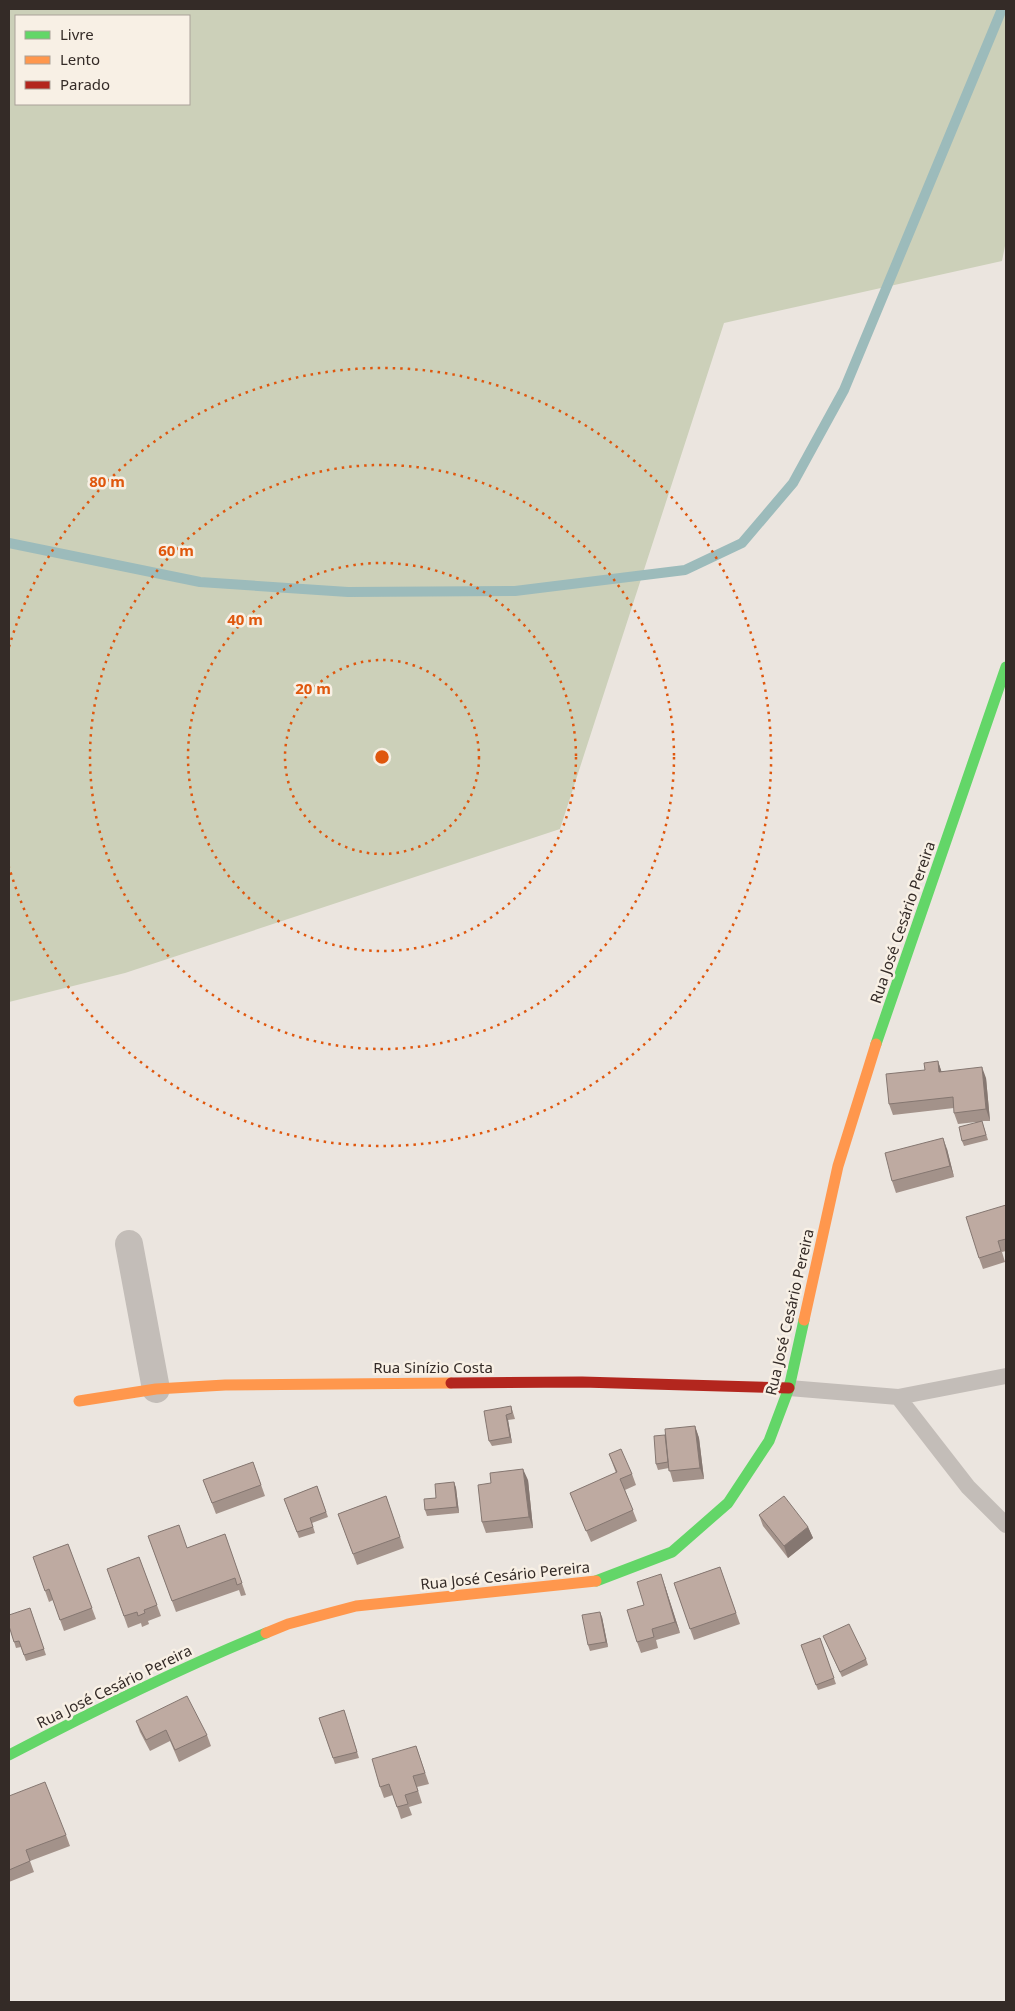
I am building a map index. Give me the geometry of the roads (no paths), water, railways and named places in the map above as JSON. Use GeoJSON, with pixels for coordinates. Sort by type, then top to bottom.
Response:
{"type":"FeatureCollection","features":[{"type":"Feature","properties":{"kind":"street","name":"Rua José Cesário Pereira"},"geometry":{"type":"LineString","coordinates":[[9,1755],[97,1709],[203,1659],[288,1624],[356,1606],[597,1581],[672,1552],[728,1503],[769,1441],[789,1388],[838,1166],[864,1078],[1006,667]]}},
{"type":"Feature","properties":{"kind":"street"},"geometry":{"type":"LineString","coordinates":[[130,1244],[156,1389]]}},
{"type":"Feature","properties":{"kind":"street","name":"Rua Sinízio Costa"},"geometry":{"type":"LineString","coordinates":[[79,1401],[156,1389],[225,1385],[582,1382],[789,1388]]}},
{"type":"Feature","properties":{"kind":"lane"},"geometry":{"type":"LineString","coordinates":[[789,1388],[898,1397],[1006,1376]]}},
{"type":"Feature","properties":{"kind":"lane"},"geometry":{"type":"LineString","coordinates":[[898,1397],[968,1486],[1006,1525]]}},
{"type":"Feature","properties":{"kind":"waterway"},"geometry":{"type":"LineString","coordinates":[[9,543],[200,582],[348,592],[515,591],[685,570],[742,543],[793,483],[844,390],[1002,9]]}}]}
